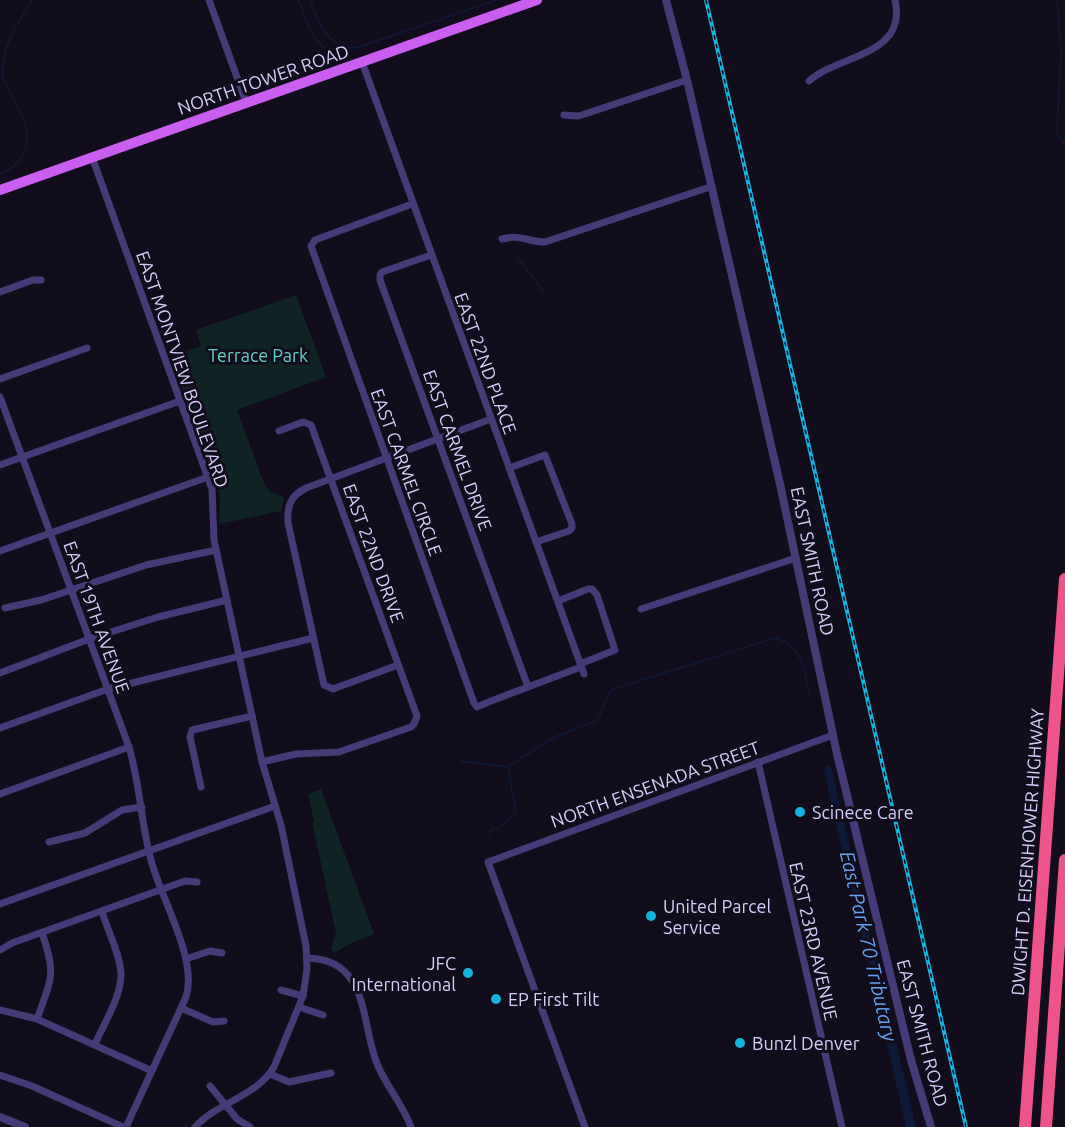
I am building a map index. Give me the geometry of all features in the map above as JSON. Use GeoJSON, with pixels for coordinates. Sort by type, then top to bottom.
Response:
{"type":"FeatureCollection","features":[{"type":"Feature","properties":{"kind":"highway","name":"DWIGHT D. EISENHOWER HIGHWAY"},"geometry":{"type":"LineString","coordinates":[[1025,1127],[1065,579]]}},
{"type":"Feature","properties":{"kind":"highway"},"geometry":{"type":"LineString","coordinates":[[1046,1127],[1065,860]]}},
{"type":"Feature","properties":{"kind":"main road","name":"NORTH TOWER ROAD"},"geometry":{"type":"LineString","coordinates":[[0,190],[537,0]]}},
{"type":"Feature","properties":{"kind":"street"},"geometry":{"type":"LineString","coordinates":[[209,0],[246,102]]}},
{"type":"Feature","properties":{"kind":"street","name":"EAST SMITH ROAD"},"geometry":{"type":"LineString","coordinates":[[666,0],[687,81],[796,558],[833,735],[911,1060],[931,1127]]}},
{"type":"Feature","properties":{"kind":"street"},"geometry":{"type":"LineString","coordinates":[[809,81],[824,70],[875,49],[885,41],[897,19],[895,0]]}},
{"type":"Feature","properties":{"kind":"street","name":"EAST 22ND PLACE"},"geometry":{"type":"LineString","coordinates":[[362,62],[582,668]]}},
{"type":"Feature","properties":{"kind":"street"},"geometry":{"type":"LineString","coordinates":[[564,114],[578,116],[687,81]]}},
{"type":"Feature","properties":{"kind":"street","name":"EAST MONTVIEW BOULEVARD"},"geometry":{"type":"LineString","coordinates":[[92,157],[208,477],[213,499],[213,534],[216,550],[262,762],[293,880],[307,958],[303,996],[270,1074]]}},
{"type":"Feature","properties":{"kind":"street"},"geometry":{"type":"LineString","coordinates":[[502,239],[521,237],[544,242],[710,186]]}},
{"type":"Feature","properties":{"kind":"street","name":"EAST CARMEL CIRCLE"},"geometry":{"type":"LineString","coordinates":[[412,204],[315,240],[311,246],[477,707],[582,668],[615,650],[597,595],[592,589],[558,601]]}},
{"type":"Feature","properties":{"kind":"street","name":"EAST CARMEL DRIVE"},"geometry":{"type":"LineString","coordinates":[[431,255],[382,272],[380,280],[528,687]]}},
{"type":"Feature","properties":{"kind":"street"},"geometry":{"type":"LineString","coordinates":[[0,292],[33,280],[40,280]]}},
{"type":"Feature","properties":{"kind":"street"},"geometry":{"type":"LineString","coordinates":[[0,379],[87,348]]}},
{"type":"Feature","properties":{"kind":"street","name":"EAST 19TH AVENUE"},"geometry":{"type":"LineString","coordinates":[[0,397],[129,747],[138,780],[149,851],[189,967],[189,986],[181,1008],[124,1127]]}},
{"type":"Feature","properties":{"kind":"street"},"geometry":{"type":"LineString","coordinates":[[0,465],[180,401]]}},
{"type":"Feature","properties":{"kind":"street"},"geometry":{"type":"LineString","coordinates":[[398,665],[339,687],[327,688],[323,683],[290,533],[288,508],[290,501],[298,492],[491,419]]}},
{"type":"Feature","properties":{"kind":"street","name":"EAST 22ND DRIVE"},"geometry":{"type":"LineString","coordinates":[[262,762],[296,754],[339,752],[414,724],[417,716],[309,423],[303,422],[279,431]]}},
{"type":"Feature","properties":{"kind":"street"},"geometry":{"type":"LineString","coordinates":[[509,468],[545,455],[572,524],[569,531],[536,542]]}},
{"type":"Feature","properties":{"kind":"street"},"geometry":{"type":"LineString","coordinates":[[0,551],[208,477]]}},
{"type":"Feature","properties":{"kind":"street"},"geometry":{"type":"LineString","coordinates":[[5,608],[41,600],[146,565],[216,550]]}},
{"type":"Feature","properties":{"kind":"street"},"geometry":{"type":"LineString","coordinates":[[641,609],[796,558]]}},
{"type":"Feature","properties":{"kind":"street"},"geometry":{"type":"LineString","coordinates":[[0,673],[89,639],[158,617],[227,600]]}},
{"type":"Feature","properties":{"kind":"street"},"geometry":{"type":"LineString","coordinates":[[0,728],[108,689],[313,638]]}},
{"type":"Feature","properties":{"kind":"street"},"geometry":{"type":"LineString","coordinates":[[201,787],[190,737],[192,730],[252,716]]}},
{"type":"Feature","properties":{"kind":"street","name":"NORTH ENSENADA STREET"},"geometry":{"type":"LineString","coordinates":[[585,1127],[488,862],[833,735]]}},
{"type":"Feature","properties":{"kind":"street"},"geometry":{"type":"LineString","coordinates":[[0,794],[129,747]]}},
{"type":"Feature","properties":{"kind":"street","name":"EAST 23RD AVENUE"},"geometry":{"type":"LineString","coordinates":[[758,762],[842,1127]]}},
{"type":"Feature","properties":{"kind":"street"},"geometry":{"type":"LineString","coordinates":[[1,901],[275,806]]}},
{"type":"Feature","properties":{"kind":"street"},"geometry":{"type":"LineString","coordinates":[[49,842],[85,833],[122,810],[142,807]]}},
{"type":"Feature","properties":{"kind":"street"},"geometry":{"type":"LineString","coordinates":[[0,950],[12,943],[161,889],[185,881],[197,882]]}},
{"type":"Feature","properties":{"kind":"street"},"geometry":{"type":"LineString","coordinates":[[94,1044],[117,994],[120,981],[119,962],[102,912]]}},
{"type":"Feature","properties":{"kind":"street"},"geometry":{"type":"LineString","coordinates":[[37,1019],[52,972],[51,958],[42,933]]}},
{"type":"Feature","properties":{"kind":"street"},"geometry":{"type":"LineString","coordinates":[[186,959],[210,951],[222,953]]}},
{"type":"Feature","properties":{"kind":"street"},"geometry":{"type":"LineString","coordinates":[[307,958],[334,963],[354,984],[363,1006],[376,1061],[411,1127]]}},
{"type":"Feature","properties":{"kind":"street"},"geometry":{"type":"LineString","coordinates":[[281,990],[303,996]]}},
{"type":"Feature","properties":{"kind":"street"},"geometry":{"type":"LineString","coordinates":[[299,1007],[323,1015]]}},
{"type":"Feature","properties":{"kind":"street"},"geometry":{"type":"LineString","coordinates":[[181,1008],[213,1022],[224,1022]]}},
{"type":"Feature","properties":{"kind":"street"},"geometry":{"type":"LineString","coordinates":[[0,1010],[37,1019],[152,1071]]}},
{"type":"Feature","properties":{"kind":"street"},"geometry":{"type":"LineString","coordinates":[[195,1127],[253,1089],[270,1074],[289,1082],[331,1073]]}},
{"type":"Feature","properties":{"kind":"street"},"geometry":{"type":"LineString","coordinates":[[0,1075],[32,1086],[124,1127]]}},
{"type":"Feature","properties":{"kind":"street"},"geometry":{"type":"LineString","coordinates":[[210,1086],[241,1122],[250,1127]]}},
{"type":"Feature","properties":{"kind":"street"},"geometry":{"type":"LineString","coordinates":[[0,1117],[25,1127]]}},
{"type":"Feature","properties":{"kind":"green space","name":"Terrace Park"},"geometry":{"type":"Polygon","coordinates":[[[296,295],[326,377],[237,410],[265,486],[271,492],[284,497],[281,511],[219,524],[220,496],[217,482],[171,356],[201,346],[196,330],[296,295]]]}},
{"type":"Feature","properties":{"kind":"green space"},"geometry":{"type":"Polygon","coordinates":[[[321,789],[374,934],[336,952],[331,950],[336,933],[308,794],[321,789]]]}},
{"type":"Feature","properties":{"kind":"water","name":"East Park 70 Tributary"},"geometry":{"type":"Polygon","coordinates":[[[827,766],[831,767],[916,1127],[906,1127],[826,780],[824,769],[827,766]]]}},
{"type":"Feature","properties":{"kind":"waterway"},"geometry":{"type":"LineString","coordinates":[[0,174],[20,160],[26,146],[24,121],[3,78],[3,67],[11,37],[32,0]]}},
{"type":"Feature","properties":{"kind":"waterway"},"geometry":{"type":"LineString","coordinates":[[298,0],[311,32],[334,61]]}},
{"type":"Feature","properties":{"kind":"waterway"},"geometry":{"type":"LineString","coordinates":[[310,0],[325,33],[338,44],[356,48],[497,0]]}},
{"type":"Feature","properties":{"kind":"waterway"},"geometry":{"type":"LineString","coordinates":[[1057,0],[1061,52],[1057,128],[1058,136],[1065,144]]}},
{"type":"Feature","properties":{"kind":"waterway"},"geometry":{"type":"LineString","coordinates":[[517,257],[543,291]]}},
{"type":"Feature","properties":{"kind":"waterway"},"geometry":{"type":"LineString","coordinates":[[489,835],[493,828],[497,829],[516,813],[508,767],[552,738],[596,721],[611,690],[774,638],[783,641],[796,652],[806,676],[809,694]]}},
{"type":"Feature","properties":{"kind":"waterway"},"geometry":{"type":"LineString","coordinates":[[461,761],[508,767]]}},
{"type":"Feature","properties":{"kind":"railway"},"geometry":{"type":"LineString","coordinates":[[706,0],[966,1127]]}},
{"type":"Feature","properties":{"kind":"place","name":"Scinece Care"},"geometry":{"type":"Point","coordinates":[800,812]}},
{"type":"Feature","properties":{"kind":"place","name":"United Parcel Service"},"geometry":{"type":"Point","coordinates":[651,916]}},
{"type":"Feature","properties":{"kind":"place","name":"JFC International"},"geometry":{"type":"Point","coordinates":[468,973]}},
{"type":"Feature","properties":{"kind":"place","name":"EP First Tilt"},"geometry":{"type":"Point","coordinates":[496,999]}},
{"type":"Feature","properties":{"kind":"place","name":"Bunzl Denver"},"geometry":{"type":"Point","coordinates":[740,1043]}}]}
